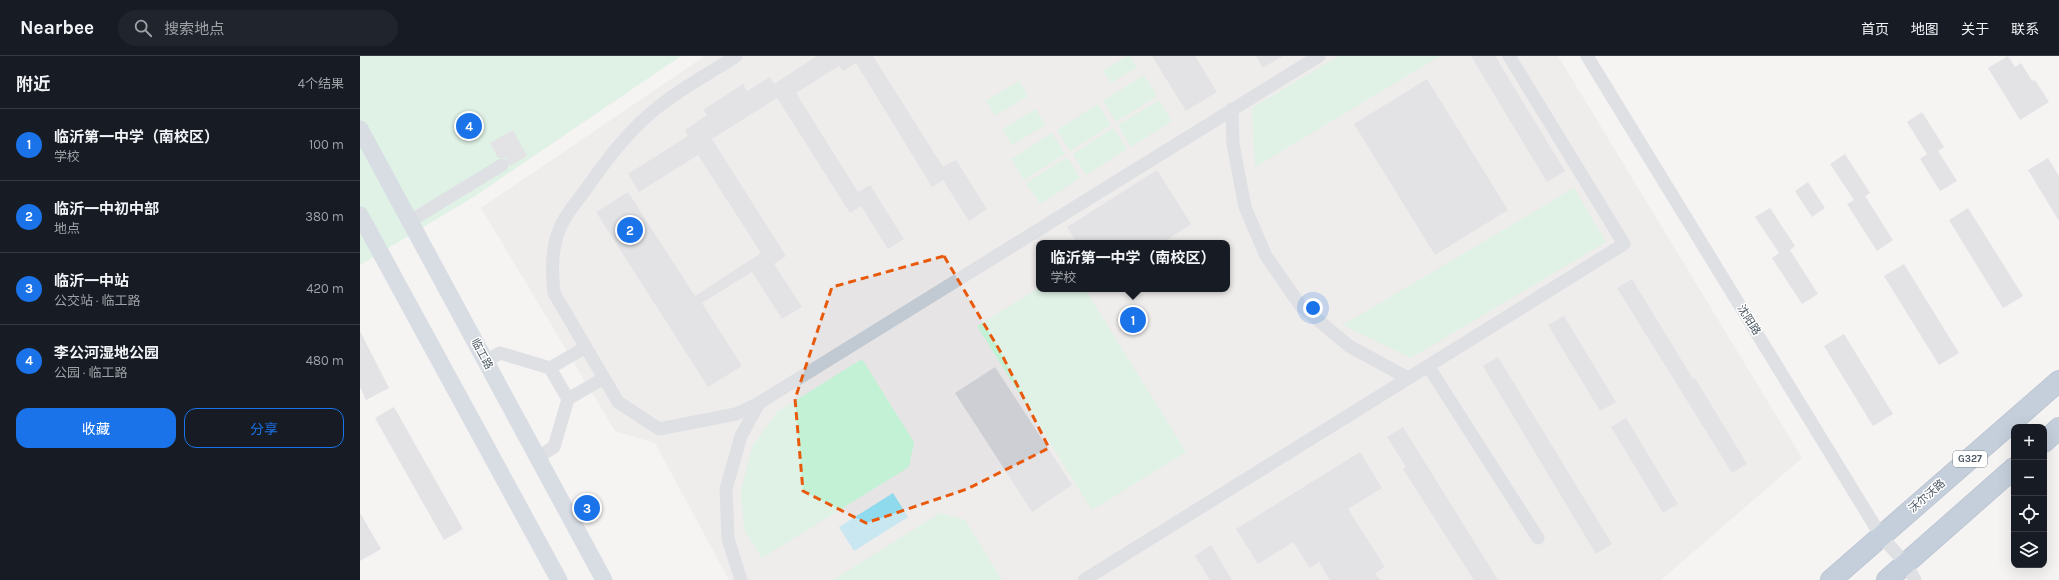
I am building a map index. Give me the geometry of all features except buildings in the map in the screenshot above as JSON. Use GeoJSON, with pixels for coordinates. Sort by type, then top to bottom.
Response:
{"type":"FeatureCollection","features":[{"type":"Feature","properties":{"kind":"highway","name":"沃尔沃路"},"geometry":{"type":"LineString","coordinates":[[1831,580],[2059,381]]}},
{"type":"Feature","properties":{"kind":"highway"},"geometry":{"type":"LineString","coordinates":[[2047,439],[2059,428]]}},
{"type":"Feature","properties":{"kind":"highway"},"geometry":{"type":"LineString","coordinates":[[1887,580],[1910,572],[2011,471]]}},
{"type":"Feature","properties":{"kind":"main road","name":"临工路"},"geometry":{"type":"LineString","coordinates":[[360,129],[604,580]]}},
{"type":"Feature","properties":{"kind":"main road"},"geometry":{"type":"LineString","coordinates":[[360,215],[559,580]]}},
{"type":"Feature","properties":{"kind":"street"},"geometry":{"type":"LineString","coordinates":[[736,56],[662,103],[632,130],[605,162],[565,217],[558,233],[554,252],[552,272],[554,293],[618,402],[659,429],[736,414],[759,403],[1319,56]]}},
{"type":"Feature","properties":{"kind":"street"},"geometry":{"type":"LineString","coordinates":[[1084,580],[1624,244],[1509,56]]}},
{"type":"Feature","properties":{"kind":"street","name":"沈阳路"},"geometry":{"type":"LineString","coordinates":[[1587,56],[1882,536],[1910,572]]}},
{"type":"Feature","properties":{"kind":"street"},"geometry":{"type":"LineString","coordinates":[[1232,109],[1233,144],[1245,207],[1266,256],[1300,306],[1349,346],[1408,378]]}},
{"type":"Feature","properties":{"kind":"street"},"geometry":{"type":"LineString","coordinates":[[410,221],[502,165]]}},
{"type":"Feature","properties":{"kind":"street"},"geometry":{"type":"LineString","coordinates":[[550,368],[586,347]]}},
{"type":"Feature","properties":{"kind":"street"},"geometry":{"type":"LineString","coordinates":[[486,361],[500,354],[550,368],[568,399]]}},
{"type":"Feature","properties":{"kind":"street"},"geometry":{"type":"LineString","coordinates":[[1428,366],[1538,538]]}},
{"type":"Feature","properties":{"kind":"street"},"geometry":{"type":"LineString","coordinates":[[538,457],[554,447],[568,399],[604,378]]}},
{"type":"Feature","properties":{"kind":"street"},"geometry":{"type":"LineString","coordinates":[[742,580],[728,539],[726,489],[741,436],[759,403]]}},
{"type":"Feature","properties":{"kind":"highlighted area"},"geometry":{"type":"Polygon","coordinates":[[[944,256],[1000,351],[1049,448],[967,489],[866,523],[803,491],[795,399],[832,287],[944,256]]]}},
{"type":"Feature","properties":{"kind":"shaded area"},"geometry":{"type":"Polygon","coordinates":[[[705,56],[1558,56],[1802,458],[1661,580],[729,580],[655,443],[615,431],[481,208],[705,56]]]}},
{"type":"Feature","properties":{"kind":"green space"},"geometry":{"type":"Polygon","coordinates":[[[360,56],[681,56],[475,196],[360,265],[360,56]]]}},
{"type":"Feature","properties":{"kind":"green space"},"geometry":{"type":"Polygon","coordinates":[[[1127,56],[1130,56],[1137,67],[1111,83],[1103,71],[1127,56]]]}},
{"type":"Feature","properties":{"kind":"green space"},"geometry":{"type":"Polygon","coordinates":[[[1339,56],[1440,56],[1255,167],[1252,108],[1339,56]]]}},
{"type":"Feature","properties":{"kind":"green space"},"geometry":{"type":"Polygon","coordinates":[[[1144,75],[1157,96],[1116,122],[1103,101],[1144,75]]]}},
{"type":"Feature","properties":{"kind":"green space"},"geometry":{"type":"Polygon","coordinates":[[[1019,81],[1028,96],[995,116],[986,101],[1019,81]]]}},
{"type":"Feature","properties":{"kind":"green space"},"geometry":{"type":"Polygon","coordinates":[[[1159,100],[1172,121],[1131,147],[1118,125],[1159,100]]]}},
{"type":"Feature","properties":{"kind":"green space"},"geometry":{"type":"Polygon","coordinates":[[[1098,104],[1111,125],[1070,151],[1057,130],[1098,104]]]}},
{"type":"Feature","properties":{"kind":"green space"},"geometry":{"type":"Polygon","coordinates":[[[1036,109],[1045,125],[1012,145],[1003,129],[1036,109]]]}},
{"type":"Feature","properties":{"kind":"green space"},"geometry":{"type":"Polygon","coordinates":[[[1113,128],[1127,149],[1086,175],[1073,154],[1113,128]]]}},
{"type":"Feature","properties":{"kind":"green space"},"geometry":{"type":"Polygon","coordinates":[[[1052,133],[1065,154],[1024,180],[1011,159],[1052,133]]]}},
{"type":"Feature","properties":{"kind":"green space"},"geometry":{"type":"Polygon","coordinates":[[[1067,157],[1080,178],[1040,204],[1026,183],[1067,157]]]}},
{"type":"Feature","properties":{"kind":"green space"},"geometry":{"type":"Polygon","coordinates":[[[1574,188],[1606,242],[1411,358],[1343,325],[1574,188]]]}},
{"type":"Feature","properties":{"kind":"green space"},"geometry":{"type":"Polygon","coordinates":[[[1036,290],[1036,292],[1087,292],[1186,452],[1092,510],[977,326],[1036,290]]]}},
{"type":"Feature","properties":{"kind":"green space"},"geometry":{"type":"Polygon","coordinates":[[[862,359],[914,442],[909,467],[762,558],[744,529],[741,491],[752,447],[777,412],[862,359]]]}},
{"type":"Feature","properties":{"kind":"green space"},"geometry":{"type":"Polygon","coordinates":[[[940,513],[965,520],[1002,580],[833,580],[940,513]]]}},
{"type":"Feature","properties":{"kind":"water"},"geometry":{"type":"Polygon","coordinates":[[[893,493],[908,517],[854,551],[839,527],[893,493]]]}},
{"type":"Feature","properties":{"kind":"place","name":"李公河湿地公园"},"geometry":{"type":"Point","coordinates":[469,126]}},
{"type":"Feature","properties":{"kind":"place","name":"临沂一中初中部"},"geometry":{"type":"Point","coordinates":[630,230]}},
{"type":"Feature","properties":{"kind":"place","name":"临沂第一中学（南校区）"},"geometry":{"type":"Point","coordinates":[1133,320]}},
{"type":"Feature","properties":{"kind":"place","name":"临沂一中站"},"geometry":{"type":"Point","coordinates":[587,508]}}]}
